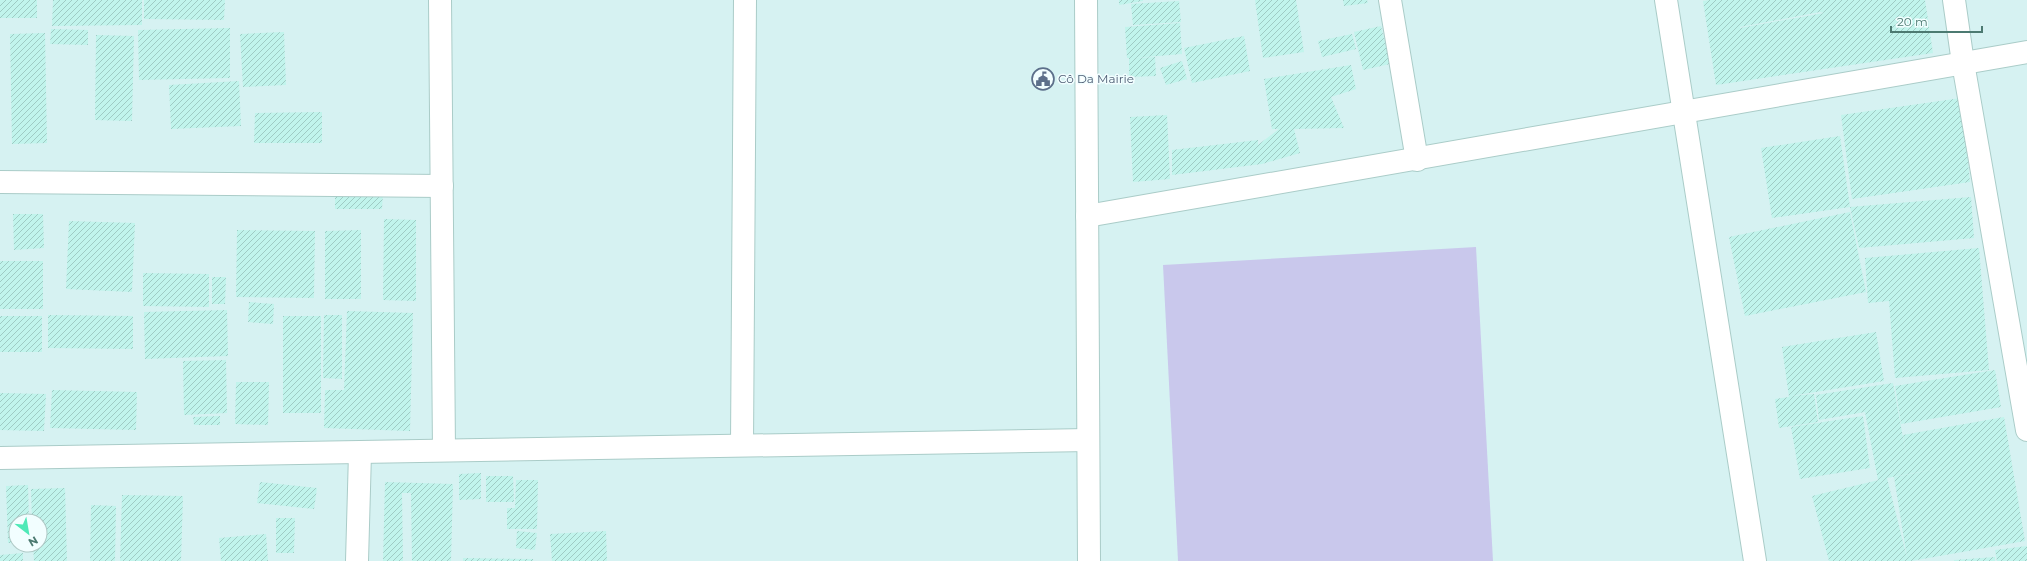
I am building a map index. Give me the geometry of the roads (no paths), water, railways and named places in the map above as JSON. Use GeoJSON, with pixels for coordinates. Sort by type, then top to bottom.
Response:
{"type":"FeatureCollection","features":[{"type":"Feature","properties":{"kind":"street"},"geometry":{"type":"LineString","coordinates":[[440,0],[444,450]]}},
{"type":"Feature","properties":{"kind":"street"},"geometry":{"type":"LineString","coordinates":[[742,445],[745,0]]}},
{"type":"Feature","properties":{"kind":"street"},"geometry":{"type":"LineString","coordinates":[[1086,0],[1089,561]]}},
{"type":"Feature","properties":{"kind":"street"},"geometry":{"type":"LineString","coordinates":[[1390,0],[1417,160]]}},
{"type":"Feature","properties":{"kind":"street"},"geometry":{"type":"LineString","coordinates":[[1666,0],[1756,561]]}},
{"type":"Feature","properties":{"kind":"street"},"geometry":{"type":"LineString","coordinates":[[1954,0],[1963,63],[2027,430]]}},
{"type":"Feature","properties":{"kind":"street"},"geometry":{"type":"LineString","coordinates":[[1087,216],[1417,160],[2027,52]]}},
{"type":"Feature","properties":{"kind":"street"},"geometry":{"type":"LineString","coordinates":[[0,182],[442,186]]}},
{"type":"Feature","properties":{"kind":"street"},"geometry":{"type":"LineString","coordinates":[[0,458],[1088,440]]}},
{"type":"Feature","properties":{"kind":"street"},"geometry":{"type":"LineString","coordinates":[[357,561],[360,453]]}},
{"type":"Feature","properties":{"kind":"place","name":"Cô Da Mairie"},"geometry":{"type":"Point","coordinates":[1043,79]}}]}
